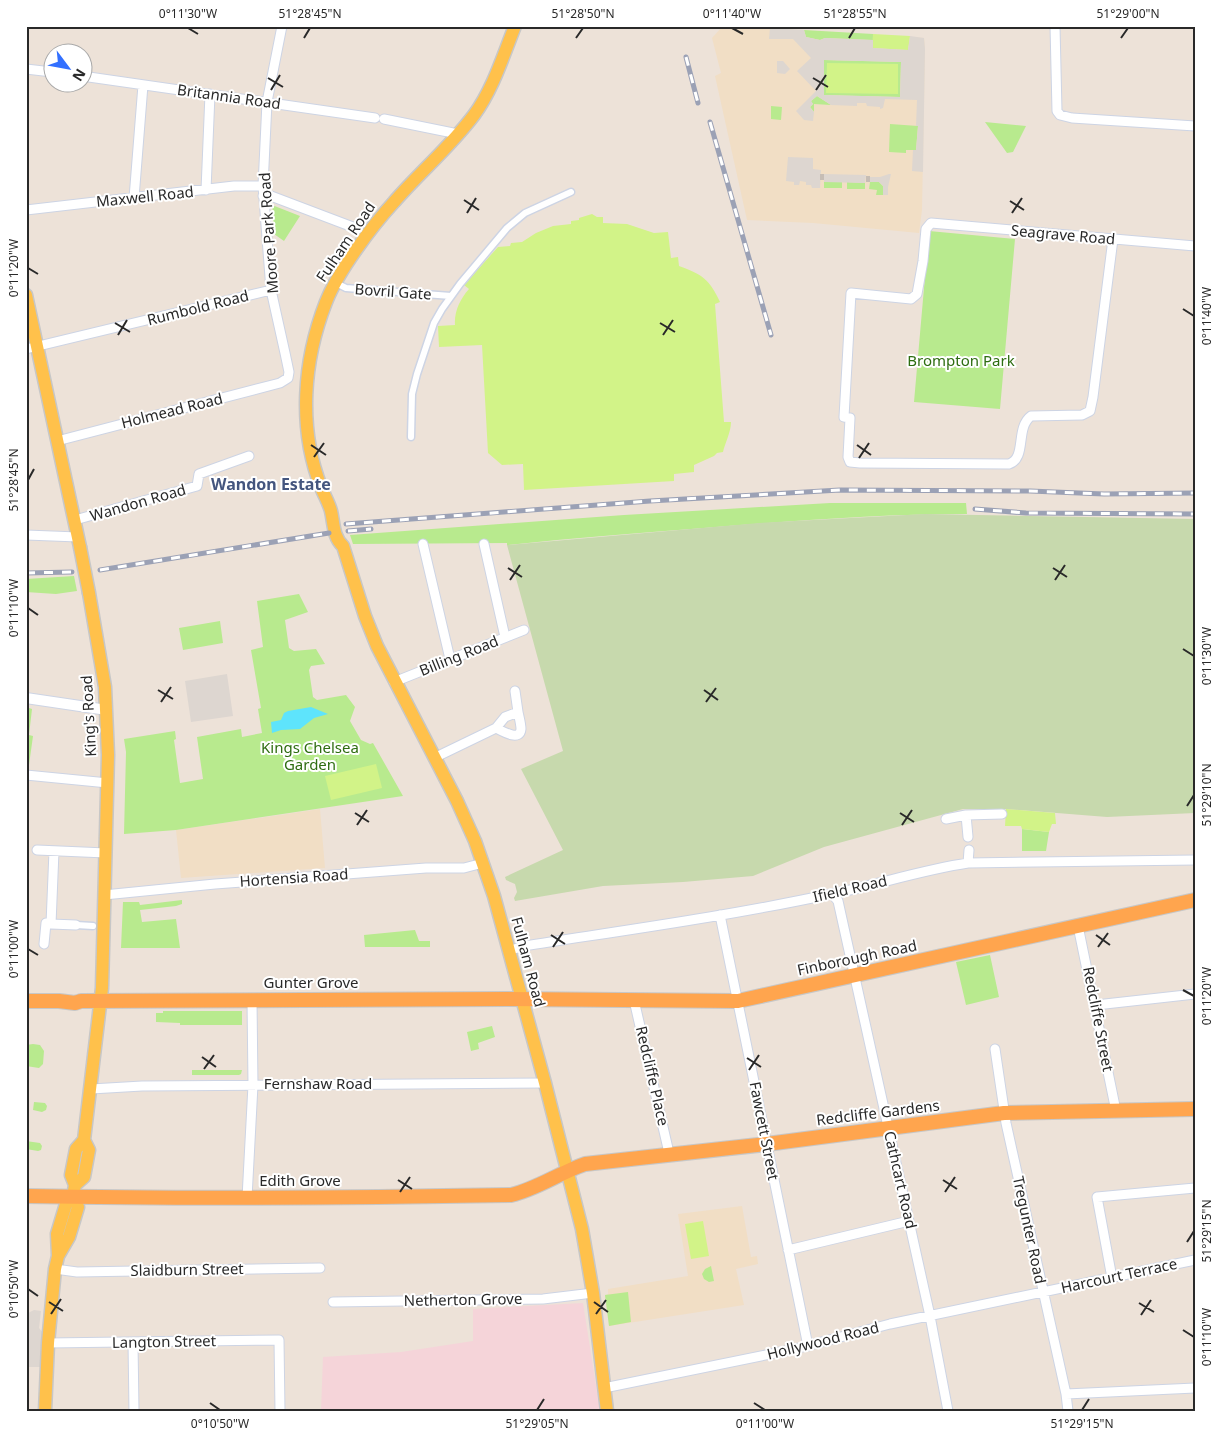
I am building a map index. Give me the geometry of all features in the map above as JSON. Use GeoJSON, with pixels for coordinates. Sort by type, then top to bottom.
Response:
{"type":"FeatureCollection","features":[{"type":"Feature","properties":{"kind":"highway","name":"Finborough Road"},"geometry":{"type":"LineString","coordinates":[[522,999],[738,1001],[1195,900]]}},
{"type":"Feature","properties":{"kind":"highway","name":"Gunter Grove"},"geometry":{"type":"LineString","coordinates":[[27,1000],[75,1003],[82,1001],[522,999]]}},
{"type":"Feature","properties":{"kind":"highway","name":"Redcliffe Gardens"},"geometry":{"type":"LineString","coordinates":[[567,1170],[585,1164],[767,1144],[1004,1113],[1195,1109]]}},
{"type":"Feature","properties":{"kind":"highway","name":"Edith Grove"},"geometry":{"type":"LineString","coordinates":[[26,1196],[74,1191],[247,1198],[511,1195],[523,1192],[567,1170]]}},
{"type":"Feature","properties":{"kind":"main road","name":"Fulham Road"},"geometry":{"type":"LineString","coordinates":[[515,26],[488,92],[475,114],[394,202],[368,235],[336,283],[326,302],[315,338],[305,402],[309,442],[315,470],[331,512],[338,517],[346,540],[343,546],[365,616],[394,682],[436,757],[467,822],[494,896],[545,1083],[582,1229],[593,1294],[607,1411]]}},
{"type":"Feature","properties":{"kind":"main road","name":"King's Road"},"geometry":{"type":"LineString","coordinates":[[26,295],[32,348],[57,441],[79,542],[104,676],[108,710],[108,783],[101,1001],[84,1140],[89,1150],[84,1177],[74,1191],[78,1207],[69,1237],[58,1256],[55,1269],[48,1343],[45,1411]]}},
{"type":"Feature","properties":{"kind":"street","name":"Moore Park Road"},"geometry":{"type":"LineString","coordinates":[[282,26],[267,102],[263,191],[271,290],[289,372],[286,380]]}},
{"type":"Feature","properties":{"kind":"street"},"geometry":{"type":"LineString","coordinates":[[1055,26],[1057,111],[1060,115],[1072,118],[1195,126]]}},
{"type":"Feature","properties":{"kind":"street"},"geometry":{"type":"LineString","coordinates":[[26,69],[42,71]]}},
{"type":"Feature","properties":{"kind":"street","name":"Britannia Road"},"geometry":{"type":"LineString","coordinates":[[92,77],[380,119],[458,134]]}},
{"type":"Feature","properties":{"kind":"street"},"geometry":{"type":"LineString","coordinates":[[134,198],[143,85]]}},
{"type":"Feature","properties":{"kind":"street"},"geometry":{"type":"LineString","coordinates":[[206,190],[210,94]]}},
{"type":"Feature","properties":{"kind":"street","name":"Maxwell Road"},"geometry":{"type":"LineString","coordinates":[[26,210],[234,186],[263,191],[271,196],[358,229]]}},
{"type":"Feature","properties":{"kind":"street"},"geometry":{"type":"LineString","coordinates":[[411,438],[412,394],[417,374],[434,323],[451,296],[507,228],[525,213],[571,192]]}},
{"type":"Feature","properties":{"kind":"street","name":"Seagrave Road"},"geometry":{"type":"LineString","coordinates":[[1113,244],[1090,411],[1082,415],[1031,416],[1024,423],[1019,454],[1013,463],[1009,464],[850,462],[848,457],[850,418],[844,418],[851,293],[911,299],[917,294],[926,230],[931,223],[1113,244],[1195,246]]}},
{"type":"Feature","properties":{"kind":"street","name":"Bovril Gate"},"geometry":{"type":"LineString","coordinates":[[336,283],[346,288],[451,296]]}},
{"type":"Feature","properties":{"kind":"street","name":"Rumbold Road"},"geometry":{"type":"LineString","coordinates":[[32,348],[271,290]]}},
{"type":"Feature","properties":{"kind":"street","name":"Holmead Road"},"geometry":{"type":"LineString","coordinates":[[57,441],[286,380]]}},
{"type":"Feature","properties":{"kind":"street","name":"Wandon Road"},"geometry":{"type":"LineString","coordinates":[[74,520],[197,486],[199,474],[249,456]]}},
{"type":"Feature","properties":{"kind":"street"},"geometry":{"type":"LineString","coordinates":[[26,535],[79,542]]}},
{"type":"Feature","properties":{"kind":"street"},"geometry":{"type":"LineString","coordinates":[[423,544],[450,659]]}},
{"type":"Feature","properties":{"kind":"street"},"geometry":{"type":"LineString","coordinates":[[484,544],[505,637]]}},
{"type":"Feature","properties":{"kind":"street","name":"Billing Road"},"geometry":{"type":"LineString","coordinates":[[394,682],[524,630]]}},
{"type":"Feature","properties":{"kind":"street"},"geometry":{"type":"LineString","coordinates":[[496,728],[508,735],[520,733],[515,691]]}},
{"type":"Feature","properties":{"kind":"street"},"geometry":{"type":"LineString","coordinates":[[26,698],[108,710]]}},
{"type":"Feature","properties":{"kind":"street"},"geometry":{"type":"LineString","coordinates":[[436,757],[496,728],[505,717],[518,712]]}},
{"type":"Feature","properties":{"kind":"street"},"geometry":{"type":"LineString","coordinates":[[26,775],[108,783]]}},
{"type":"Feature","properties":{"kind":"street"},"geometry":{"type":"LineString","coordinates":[[946,819],[966,815],[1002,814]]}},
{"type":"Feature","properties":{"kind":"street"},"geometry":{"type":"LineString","coordinates":[[966,815],[968,836]]}},
{"type":"Feature","properties":{"kind":"street"},"geometry":{"type":"LineString","coordinates":[[37,850],[106,853]]}},
{"type":"Feature","properties":{"kind":"street"},"geometry":{"type":"LineString","coordinates":[[968,863],[969,850]]}},
{"type":"Feature","properties":{"kind":"street"},"geometry":{"type":"LineString","coordinates":[[51,924],[54,851]]}},
{"type":"Feature","properties":{"kind":"street","name":"Ifield Road"},"geometry":{"type":"LineString","coordinates":[[508,951],[524,946],[720,915],[832,894],[936,868],[968,863],[1195,860]]}},
{"type":"Feature","properties":{"kind":"street","name":"Hortensia Road"},"geometry":{"type":"LineString","coordinates":[[104,895],[215,884],[426,868],[464,868],[483,863]]}},
{"type":"Feature","properties":{"kind":"street","name":"Cathcart Road"},"geometry":{"type":"LineString","coordinates":[[832,894],[838,901],[853,976],[930,1316],[948,1411]]}},
{"type":"Feature","properties":{"kind":"street","name":"Fawcett Street"},"geometry":{"type":"LineString","coordinates":[[720,915],[808,1346]]}},
{"type":"Feature","properties":{"kind":"street"},"geometry":{"type":"LineString","coordinates":[[44,944],[46,923],[93,926]]}},
{"type":"Feature","properties":{"kind":"street","name":"Redcliffe Street"},"geometry":{"type":"LineString","coordinates":[[1078,926],[1096,1005],[1116,1111]]}},
{"type":"Feature","properties":{"kind":"street"},"geometry":{"type":"LineString","coordinates":[[1096,1005],[1195,994]]}},
{"type":"Feature","properties":{"kind":"street"},"geometry":{"type":"LineString","coordinates":[[247,1198],[253,1085],[252,1000]]}},
{"type":"Feature","properties":{"kind":"street","name":"Redcliffe Place"},"geometry":{"type":"LineString","coordinates":[[634,1000],[669,1154]]}},
{"type":"Feature","properties":{"kind":"street","name":"Tregunter Road"},"geometry":{"type":"LineString","coordinates":[[995,1049],[1004,1113],[1066,1394],[1068,1411]]}},
{"type":"Feature","properties":{"kind":"street","name":"Fernshaw Road"},"geometry":{"type":"LineString","coordinates":[[91,1089],[142,1086],[545,1083]]}},
{"type":"Feature","properties":{"kind":"street"},"geometry":{"type":"LineString","coordinates":[[1112,1278],[1097,1197],[1195,1188]]}},
{"type":"Feature","properties":{"kind":"street"},"geometry":{"type":"LineString","coordinates":[[788,1250],[909,1222]]}},
{"type":"Feature","properties":{"kind":"street","name":"Harcourt Terrace"},"geometry":{"type":"LineString","coordinates":[[1043,1292],[1195,1260]]}},
{"type":"Feature","properties":{"kind":"street","name":"Slaidburn Street"},"geometry":{"type":"LineString","coordinates":[[55,1269],[85,1272],[320,1268]]}},
{"type":"Feature","properties":{"kind":"street","name":"Hollywood Road"},"geometry":{"type":"LineString","coordinates":[[604,1388],[808,1346],[930,1316],[1043,1292]]}},
{"type":"Feature","properties":{"kind":"street","name":"Netherton Grove"},"geometry":{"type":"LineString","coordinates":[[333,1302],[543,1299],[593,1294]]}},
{"type":"Feature","properties":{"kind":"street","name":"Langton Street"},"geometry":{"type":"LineString","coordinates":[[48,1343],[279,1340],[280,1411]]}},
{"type":"Feature","properties":{"kind":"street"},"geometry":{"type":"LineString","coordinates":[[133,1342],[134,1411]]}},
{"type":"Feature","properties":{"kind":"street"},"geometry":{"type":"LineString","coordinates":[[1066,1394],[1195,1388]]}},
{"type":"Feature","properties":{"kind":"shaded area"},"geometry":{"type":"Polygon","coordinates":[[[734,26],[924,38],[922,210],[919,233],[813,223],[747,220],[715,76],[721,73],[712,38],[721,28],[734,26]]]}},
{"type":"Feature","properties":{"kind":"shaded area"},"geometry":{"type":"Polygon","coordinates":[[[770,28],[804,30],[806,37],[820,40],[825,38],[873,40],[873,48],[908,50],[910,36],[924,38],[923,172],[912,171],[913,150],[916,150],[918,126],[916,126],[917,100],[885,99],[883,108],[880,109],[880,107],[867,106],[866,103],[857,103],[857,106],[831,105],[817,96],[811,101],[813,104],[810,107],[814,112],[813,121],[804,120],[796,111],[816,91],[797,71],[811,58],[793,39],[769,39],[770,28]],[[824,60],[824,95],[900,97],[901,62],[824,60]]]}},
{"type":"Feature","properties":{"kind":"shaded area"},"geometry":{"type":"Polygon","coordinates":[[[777,61],[783,61],[790,69],[785,74],[777,73],[777,61]]]}},
{"type":"Feature","properties":{"kind":"shaded area"},"geometry":{"type":"Polygon","coordinates":[[[788,157],[813,158],[813,169],[821,170],[820,188],[812,188],[811,185],[806,185],[806,182],[800,181],[799,185],[794,185],[794,182],[786,181],[788,157]]]}},
{"type":"Feature","properties":{"kind":"shaded area"},"geometry":{"type":"Polygon","coordinates":[[[824,174],[866,175],[865,183],[824,182],[824,174]]]}},
{"type":"Feature","properties":{"kind":"shaded area"},"geometry":{"type":"Polygon","coordinates":[[[891,174],[888,195],[883,195],[883,186],[879,182],[870,182],[870,177],[880,177],[891,174]]]}},
{"type":"Feature","properties":{"kind":"shaded area"},"geometry":{"type":"Polygon","coordinates":[[[227,674],[233,716],[191,722],[185,681],[227,674]]]}},
{"type":"Feature","properties":{"kind":"shaded area"},"geometry":{"type":"Polygon","coordinates":[[[320,809],[325,868],[181,878],[176,830],[320,809]]]}},
{"type":"Feature","properties":{"kind":"shaded area"},"geometry":{"type":"Polygon","coordinates":[[[742,1206],[751,1257],[757,1256],[758,1264],[736,1269],[744,1305],[609,1326],[605,1295],[608,1294],[608,1289],[688,1276],[678,1214],[742,1206]]]}},
{"type":"Feature","properties":{"kind":"shaded area"},"geometry":{"type":"Polygon","coordinates":[[[583,1303],[600,1411],[321,1411],[323,1357],[401,1352],[473,1341],[473,1309],[583,1303]]]}},
{"type":"Feature","properties":{"kind":"shaded area"},"geometry":{"type":"Polygon","coordinates":[[[34,1310],[41,1311],[39,1328],[43,1333],[41,1367],[26,1367],[26,1314],[34,1310]]]}},
{"type":"Feature","properties":{"kind":"green space"},"geometry":{"type":"Polygon","coordinates":[[[804,30],[873,34],[873,40],[825,38],[820,40],[806,37],[804,30]]]}},
{"type":"Feature","properties":{"kind":"green space"},"geometry":{"type":"Polygon","coordinates":[[[873,34],[910,36],[908,50],[872,48],[873,34]]]}},
{"type":"Feature","properties":{"kind":"green space"},"geometry":{"type":"Polygon","coordinates":[[[824,60],[901,62],[900,97],[823,95],[824,60]]]}},
{"type":"Feature","properties":{"kind":"green space"},"geometry":{"type":"Polygon","coordinates":[[[827,63],[898,64],[898,94],[826,93],[827,63]]]}},
{"type":"Feature","properties":{"kind":"green space"},"geometry":{"type":"Polygon","coordinates":[[[817,96],[831,105],[814,104],[814,112],[810,107],[813,104],[811,101],[817,96]]]}},
{"type":"Feature","properties":{"kind":"green space"},"geometry":{"type":"Polygon","coordinates":[[[771,106],[782,107],[781,120],[771,119],[771,106]]]}},
{"type":"Feature","properties":{"kind":"green space"},"geometry":{"type":"Polygon","coordinates":[[[985,122],[1026,126],[1013,152],[1007,153],[985,122]]]}},
{"type":"Feature","properties":{"kind":"green space"},"geometry":{"type":"Polygon","coordinates":[[[890,124],[918,126],[916,150],[906,150],[906,153],[889,152],[890,124]]]}},
{"type":"Feature","properties":{"kind":"green space"},"geometry":{"type":"Polygon","coordinates":[[[824,182],[842,182],[842,188],[824,188],[824,182]]]}},
{"type":"Feature","properties":{"kind":"green space"},"geometry":{"type":"Polygon","coordinates":[[[847,182],[865,183],[865,189],[847,189],[847,182]]]}},
{"type":"Feature","properties":{"kind":"green space"},"geometry":{"type":"Polygon","coordinates":[[[870,182],[879,182],[883,186],[883,195],[876,195],[877,190],[869,189],[870,182]]]}},
{"type":"Feature","properties":{"kind":"green space"},"geometry":{"type":"Polygon","coordinates":[[[272,205],[300,216],[284,241],[274,234],[272,205]]]}},
{"type":"Feature","properties":{"kind":"green space"},"geometry":{"type":"Polygon","coordinates":[[[592,214],[597,217],[603,217],[603,223],[627,224],[654,233],[668,232],[671,258],[678,257],[679,266],[699,275],[713,288],[720,302],[715,304],[724,422],[731,422],[730,430],[723,452],[717,453],[694,465],[694,472],[674,474],[674,481],[524,490],[523,464],[502,465],[488,453],[482,345],[439,347],[438,326],[455,325],[458,306],[469,289],[464,285],[498,247],[522,242],[536,233],[553,226],[571,224],[571,221],[579,220],[579,218],[592,214]]]}},
{"type":"Feature","properties":{"kind":"green space","name":"Brompton Park"},"geometry":{"type":"Polygon","coordinates":[[[929,231],[1015,239],[1000,409],[914,402],[929,231]]]}},
{"type":"Feature","properties":{"kind":"green space"},"geometry":{"type":"Polygon","coordinates":[[[830,503],[966,503],[967,514],[803,520],[507,545],[507,543],[353,544],[350,535],[624,515],[830,503]]]}},
{"type":"Feature","properties":{"kind":"green space"},"geometry":{"type":"Polygon","coordinates":[[[925,514],[1195,519],[1195,813],[1107,817],[1005,809],[963,809],[824,847],[753,876],[603,886],[515,901],[514,898],[517,892],[515,884],[506,880],[505,877],[563,850],[521,769],[563,751],[507,545],[759,523],[925,514]]]}},
{"type":"Feature","properties":{"kind":"green space"},"geometry":{"type":"Polygon","coordinates":[[[74,576],[77,591],[56,594],[26,592],[26,579],[74,576]]]}},
{"type":"Feature","properties":{"kind":"green space","name":"Kings Chelsea Garden"},"geometry":{"type":"Polygon","coordinates":[[[299,594],[308,612],[285,620],[289,648],[294,651],[316,649],[325,664],[311,666],[309,670],[313,697],[317,700],[346,695],[355,707],[350,721],[361,740],[370,744],[373,743],[403,796],[176,830],[124,834],[126,752],[124,739],[175,731],[176,739],[174,740],[180,783],[203,779],[197,737],[241,729],[242,737],[262,733],[258,709],[261,708],[251,650],[263,647],[257,601],[299,594]]]}},
{"type":"Feature","properties":{"kind":"green space"},"geometry":{"type":"Polygon","coordinates":[[[220,621],[223,643],[183,650],[179,628],[220,621]]]}},
{"type":"Feature","properties":{"kind":"green space"},"geometry":{"type":"Polygon","coordinates":[[[26,707],[32,709],[29,735],[33,736],[29,765],[26,765],[26,707]]]}},
{"type":"Feature","properties":{"kind":"green space"},"geometry":{"type":"Polygon","coordinates":[[[376,764],[382,788],[331,800],[325,776],[376,764]]]}},
{"type":"Feature","properties":{"kind":"green space"},"geometry":{"type":"Polygon","coordinates":[[[1006,809],[1055,813],[1056,824],[1052,824],[1049,832],[1022,829],[1021,826],[1005,826],[1006,809]]]}},
{"type":"Feature","properties":{"kind":"green space"},"geometry":{"type":"Polygon","coordinates":[[[1022,829],[1049,832],[1046,851],[1022,851],[1022,829]]]}},
{"type":"Feature","properties":{"kind":"green space"},"geometry":{"type":"Polygon","coordinates":[[[182,900],[182,904],[176,906],[140,910],[142,922],[176,919],[180,948],[121,948],[123,902],[139,902],[140,905],[182,900]]]}},
{"type":"Feature","properties":{"kind":"green space"},"geometry":{"type":"Polygon","coordinates":[[[415,930],[419,941],[430,941],[430,947],[365,947],[364,935],[415,930]]]}},
{"type":"Feature","properties":{"kind":"green space"},"geometry":{"type":"Polygon","coordinates":[[[990,955],[999,997],[966,1005],[956,962],[990,955]]]}},
{"type":"Feature","properties":{"kind":"green space"},"geometry":{"type":"Polygon","coordinates":[[[163,1011],[242,1011],[242,1025],[180,1025],[180,1023],[156,1022],[156,1013],[163,1013],[163,1011]]]}},
{"type":"Feature","properties":{"kind":"green space"},"geometry":{"type":"Polygon","coordinates":[[[492,1026],[495,1037],[478,1043],[479,1049],[471,1051],[467,1032],[492,1026]]]}},
{"type":"Feature","properties":{"kind":"green space"},"geometry":{"type":"Polygon","coordinates":[[[26,1045],[40,1045],[44,1051],[43,1064],[39,1068],[26,1066],[26,1045]]]}},
{"type":"Feature","properties":{"kind":"green space"},"geometry":{"type":"Polygon","coordinates":[[[192,1070],[242,1070],[239,1075],[192,1075],[192,1070]]]}},
{"type":"Feature","properties":{"kind":"green space"},"geometry":{"type":"Polygon","coordinates":[[[34,1102],[45,1103],[47,1106],[46,1110],[42,1112],[33,1110],[34,1102]]]}},
{"type":"Feature","properties":{"kind":"green space"},"geometry":{"type":"Polygon","coordinates":[[[26,1141],[40,1143],[42,1146],[41,1150],[26,1149],[26,1141]]]}},
{"type":"Feature","properties":{"kind":"green space"},"geometry":{"type":"Polygon","coordinates":[[[703,1221],[709,1256],[691,1259],[685,1224],[703,1221]]]}},
{"type":"Feature","properties":{"kind":"green space"},"geometry":{"type":"Polygon","coordinates":[[[711,1266],[714,1281],[709,1282],[704,1279],[702,1274],[705,1269],[711,1266]]]}},
{"type":"Feature","properties":{"kind":"green space"},"geometry":{"type":"Polygon","coordinates":[[[628,1292],[631,1322],[609,1326],[605,1295],[628,1292]]]}},
{"type":"Feature","properties":{"kind":"water"},"geometry":{"type":"Polygon","coordinates":[[[311,707],[328,714],[314,718],[300,729],[281,730],[272,733],[271,722],[281,720],[284,713],[311,707]]]}},
{"type":"Feature","properties":{"kind":"railway"},"geometry":{"type":"LineString","coordinates":[[686,57],[698,103]]}},
{"type":"Feature","properties":{"kind":"railway"},"geometry":{"type":"LineString","coordinates":[[710,122],[771,335]]}},
{"type":"Feature","properties":{"kind":"railway"},"geometry":{"type":"LineString","coordinates":[[346,524],[650,501],[840,490],[1030,491],[1104,494],[1195,493]]}},
{"type":"Feature","properties":{"kind":"railway"},"geometry":{"type":"LineString","coordinates":[[975,509],[1026,513],[1195,514]]}},
{"type":"Feature","properties":{"kind":"railway"},"geometry":{"type":"LineString","coordinates":[[348,531],[371,529]]}},
{"type":"Feature","properties":{"kind":"railway"},"geometry":{"type":"LineString","coordinates":[[100,570],[329,533]]}},
{"type":"Feature","properties":{"kind":"railway"},"geometry":{"type":"LineString","coordinates":[[26,573],[72,572]]}},
{"type":"Feature","properties":{"kind":"district","name":"Wandon Estate"},"geometry":{"type":"Point","coordinates":[271,484]}}]}
